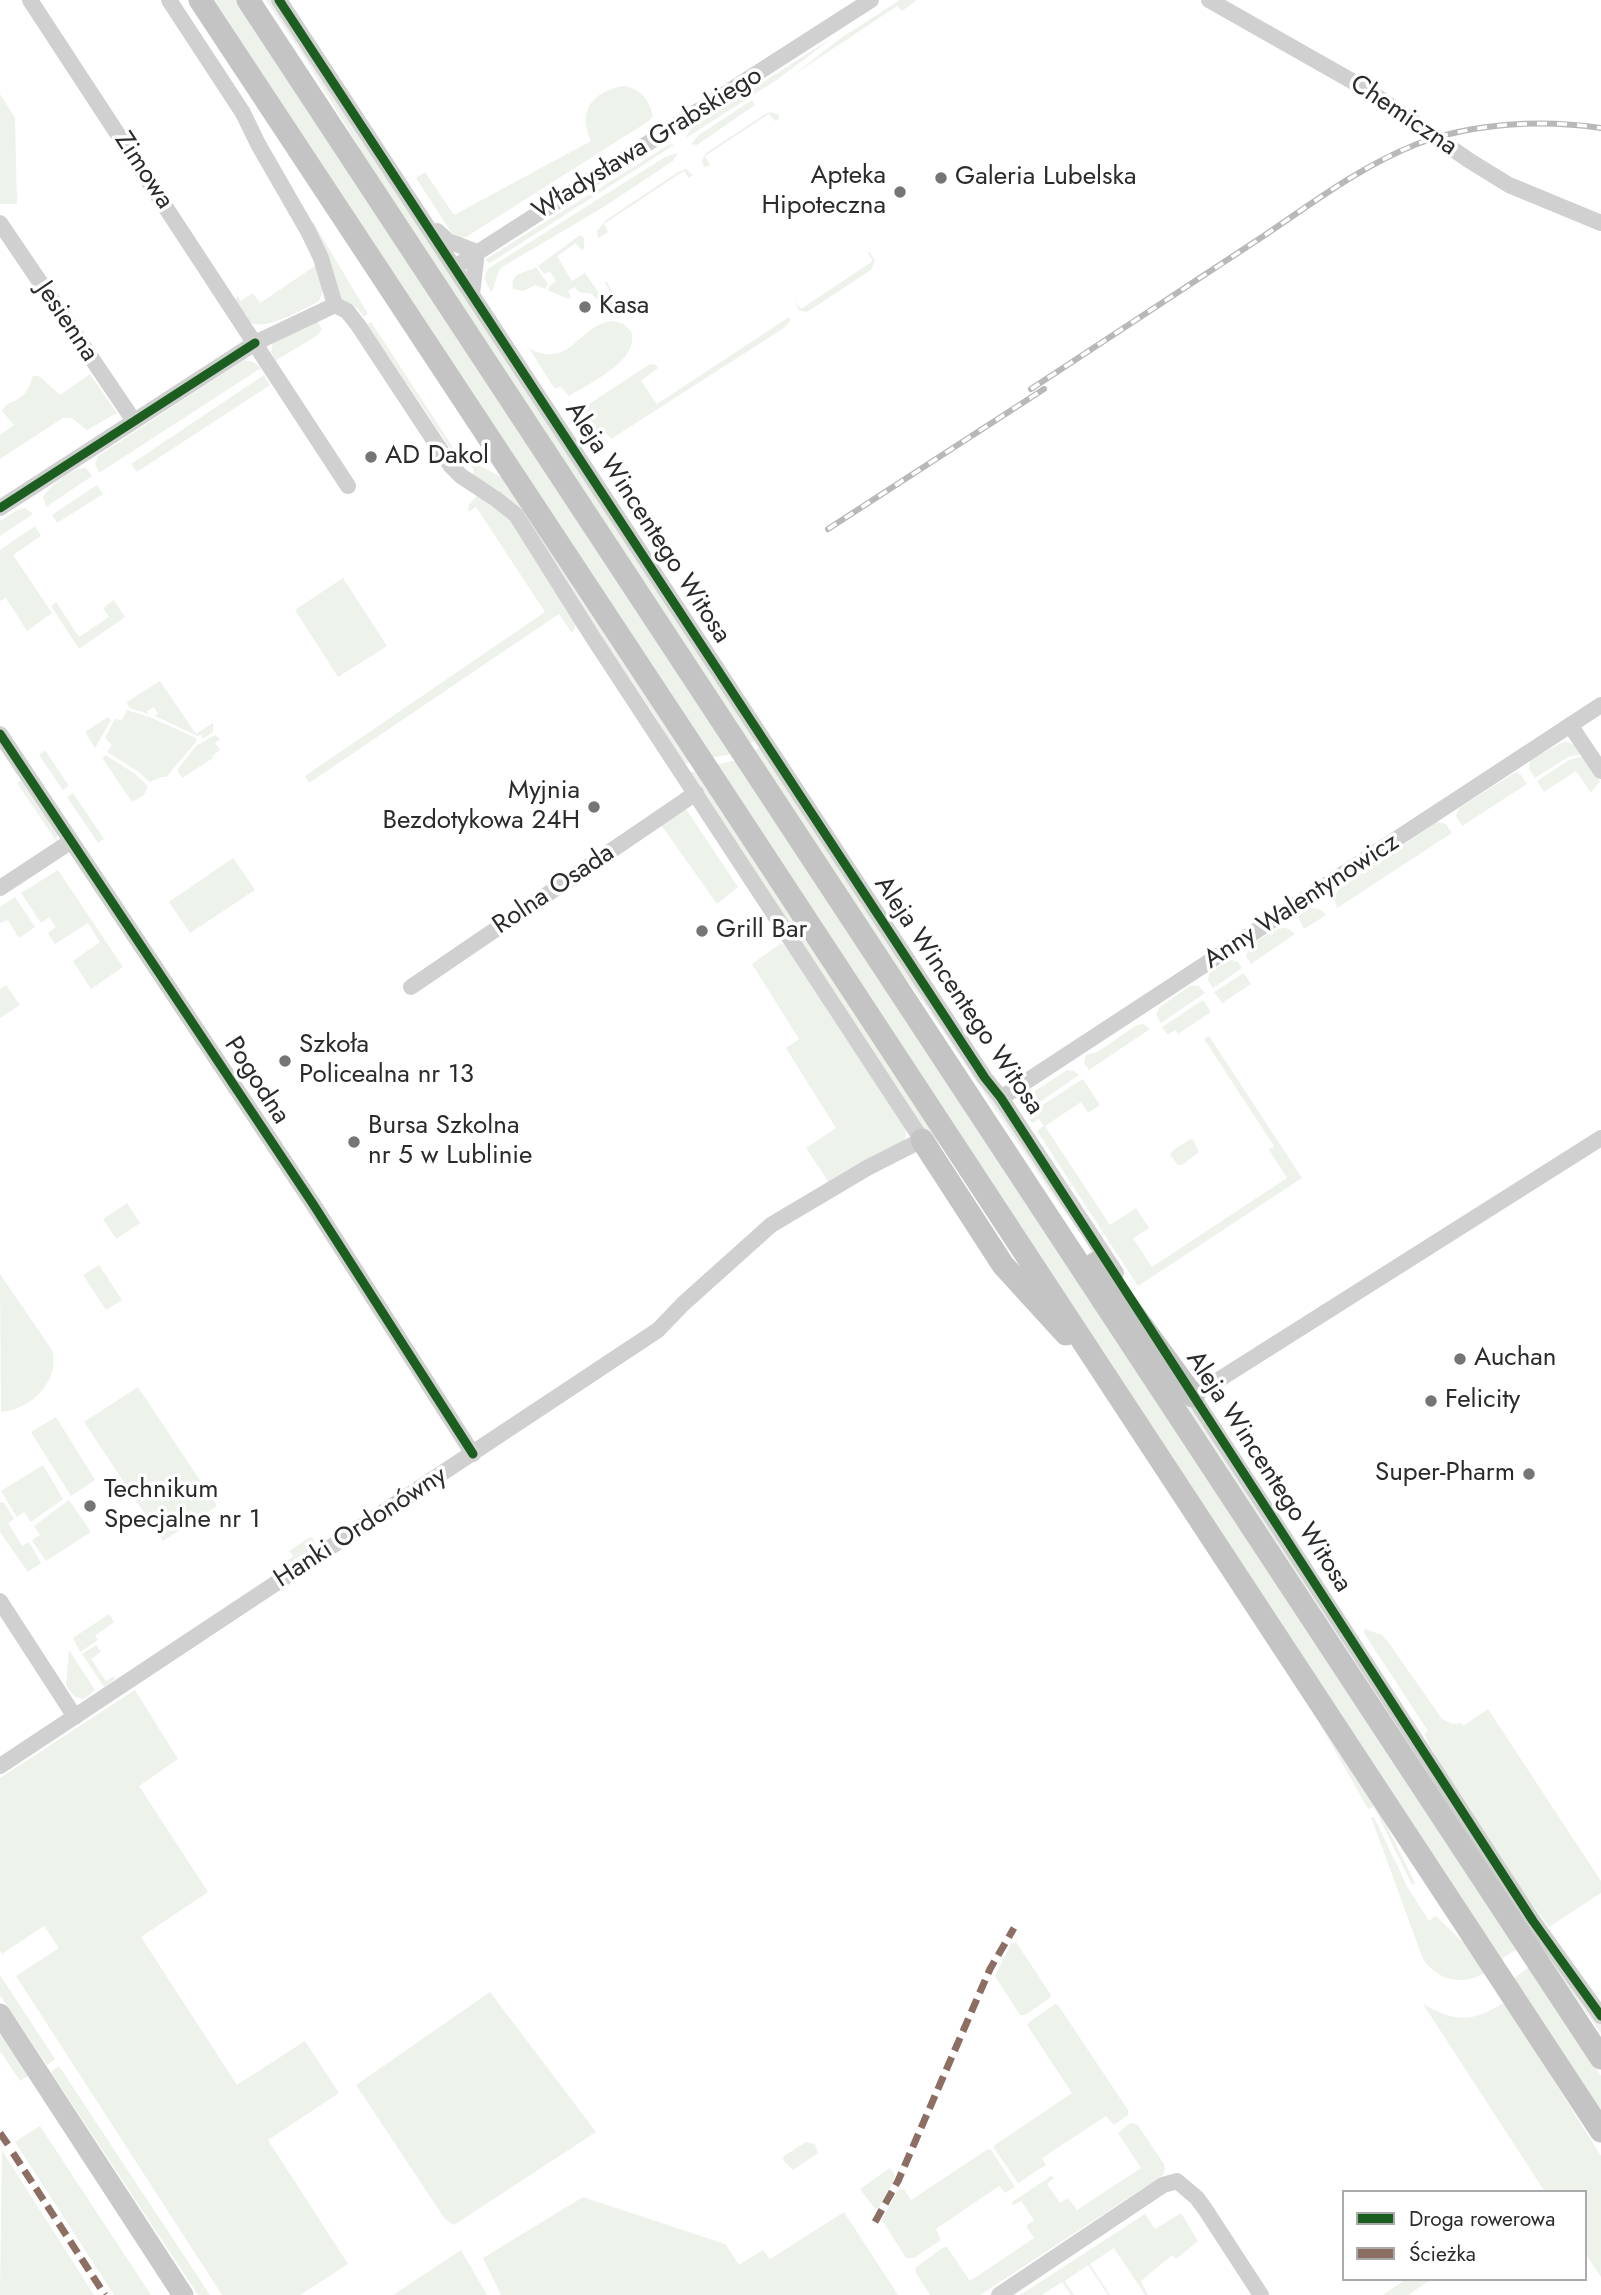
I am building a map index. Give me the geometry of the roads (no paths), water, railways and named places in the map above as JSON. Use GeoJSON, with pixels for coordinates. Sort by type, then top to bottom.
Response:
{"type":"FeatureCollection","features":[{"type":"Feature","properties":{"kind":"main road"},"geometry":{"type":"LineString","coordinates":[[185,0],[221,47],[255,84]]}},
{"type":"Feature","properties":{"kind":"main road"},"geometry":{"type":"LineString","coordinates":[[200,0],[1104,1372],[1598,2128]]}},
{"type":"Feature","properties":{"kind":"main road","name":"Aleja Wincentego Witosa"},"geometry":{"type":"LineString","coordinates":[[251,4],[1015,1167],[1556,1971],[1601,2058]]}},
{"type":"Feature","properties":{"kind":"main road"},"geometry":{"type":"LineString","coordinates":[[922,1140],[1003,1265],[1104,1372]]}},
{"type":"Feature","properties":{"kind":"main road"},"geometry":{"type":"LineString","coordinates":[[1015,1167],[1083,1245],[1193,1396]]}},
{"type":"Feature","properties":{"kind":"main road"},"geometry":{"type":"LineString","coordinates":[[1243,1587],[1298,1692]]}},
{"type":"Feature","properties":{"kind":"street","name":"Zimowa"},"geometry":{"type":"LineString","coordinates":[[30,0],[348,486]]}},
{"type":"Feature","properties":{"kind":"street"},"geometry":{"type":"LineString","coordinates":[[169,0],[243,113],[308,231],[321,258],[335,305],[347,312],[358,326],[452,466],[461,476],[516,516],[922,1140]]}},
{"type":"Feature","properties":{"kind":"street","name":"Aleja Wincentego Witosa"},"geometry":{"type":"LineString","coordinates":[[279,0],[985,1078],[1001,1098],[1193,1396],[1524,1926]]}},
{"type":"Feature","properties":{"kind":"street","name":"Władysława Grabskiego"},"geometry":{"type":"LineString","coordinates":[[454,267],[872,0]]}},
{"type":"Feature","properties":{"kind":"street","name":"Chemiczna"},"geometry":{"type":"LineString","coordinates":[[1209,0],[1366,89],[1509,185],[1601,223]]}},
{"type":"Feature","properties":{"kind":"street"},"geometry":{"type":"LineString","coordinates":[[424,220],[448,241],[477,252],[472,295]]}},
{"type":"Feature","properties":{"kind":"street","name":"Jesienna"},"geometry":{"type":"LineString","coordinates":[[0,223],[134,421]]}},
{"type":"Feature","properties":{"kind":"street"},"geometry":{"type":"LineString","coordinates":[[0,508],[255,343],[335,305]]}},
{"type":"Feature","properties":{"kind":"street","name":"Anny Walentynowicz"},"geometry":{"type":"LineString","coordinates":[[1001,1098],[1601,705]]}},
{"type":"Feature","properties":{"kind":"street"},"geometry":{"type":"LineString","coordinates":[[1570,725],[1601,771]]}},
{"type":"Feature","properties":{"kind":"street","name":"Pogodna"},"geometry":{"type":"LineString","coordinates":[[0,734],[313,1204],[473,1454]]}},
{"type":"Feature","properties":{"kind":"street","name":"Rolna Osada"},"geometry":{"type":"LineString","coordinates":[[411,987],[696,793]]}},
{"type":"Feature","properties":{"kind":"street"},"geometry":{"type":"LineString","coordinates":[[0,888],[70,842]]}},
{"type":"Feature","properties":{"kind":"street"},"geometry":{"type":"LineString","coordinates":[[1193,1396],[1601,1138]]}},
{"type":"Feature","properties":{"kind":"street","name":"Hanki Ordonówny"},"geometry":{"type":"LineString","coordinates":[[0,1766],[658,1330],[771,1225],[867,1168],[922,1140]]}},
{"type":"Feature","properties":{"kind":"street"},"geometry":{"type":"LineString","coordinates":[[0,1601],[75,1717]]}},
{"type":"Feature","properties":{"kind":"street","name":"Aleja Wincentego Witosa"},"geometry":{"type":"LineString","coordinates":[[1556,1971],[1601,2017]]}},
{"type":"Feature","properties":{"kind":"street"},"geometry":{"type":"LineString","coordinates":[[0,2014],[183,2295]]}},
{"type":"Feature","properties":{"kind":"street"},"geometry":{"type":"LineString","coordinates":[[999,2295],[1163,2185],[1177,2181],[1205,2208],[1261,2295]]}},
{"type":"Feature","properties":{"kind":"railway"},"geometry":{"type":"LineString","coordinates":[[1031,389],[1337,186],[1396,153],[1439,137],[1484,127],[1555,124],[1601,128]]}},
{"type":"Feature","properties":{"kind":"railway"},"geometry":{"type":"LineString","coordinates":[[828,529],[1044,389]]}},
{"type":"Feature","properties":{"kind":"place","name":"Galeria Lubelska"},"geometry":{"type":"Point","coordinates":[941,178]}},
{"type":"Feature","properties":{"kind":"place","name":"Apteka Hipoteczna"},"geometry":{"type":"Point","coordinates":[900,192]}},
{"type":"Feature","properties":{"kind":"place","name":"Kasa"},"geometry":{"type":"Point","coordinates":[585,307]}},
{"type":"Feature","properties":{"kind":"place","name":"AD Dakol"},"geometry":{"type":"Point","coordinates":[371,457]}},
{"type":"Feature","properties":{"kind":"place","name":"Myjnia Bezdotykowa 24H"},"geometry":{"type":"Point","coordinates":[594,807]}},
{"type":"Feature","properties":{"kind":"place","name":"Grill Bar"},"geometry":{"type":"Point","coordinates":[702,931]}},
{"type":"Feature","properties":{"kind":"place","name":"Szkoła Policealna nr 13"},"geometry":{"type":"Point","coordinates":[285,1061]}},
{"type":"Feature","properties":{"kind":"place","name":"Bursa Szkolna nr 5 w Lublinie"},"geometry":{"type":"Point","coordinates":[354,1142]}},
{"type":"Feature","properties":{"kind":"place","name":"Auchan"},"geometry":{"type":"Point","coordinates":[1460,1359]}},
{"type":"Feature","properties":{"kind":"place","name":"Felicity"},"geometry":{"type":"Point","coordinates":[1431,1401]}},
{"type":"Feature","properties":{"kind":"place","name":"Super-Pharm"},"geometry":{"type":"Point","coordinates":[1529,1474]}},
{"type":"Feature","properties":{"kind":"place","name":"Technikum Specjalne nr 1"},"geometry":{"type":"Point","coordinates":[90,1506]}}]}
